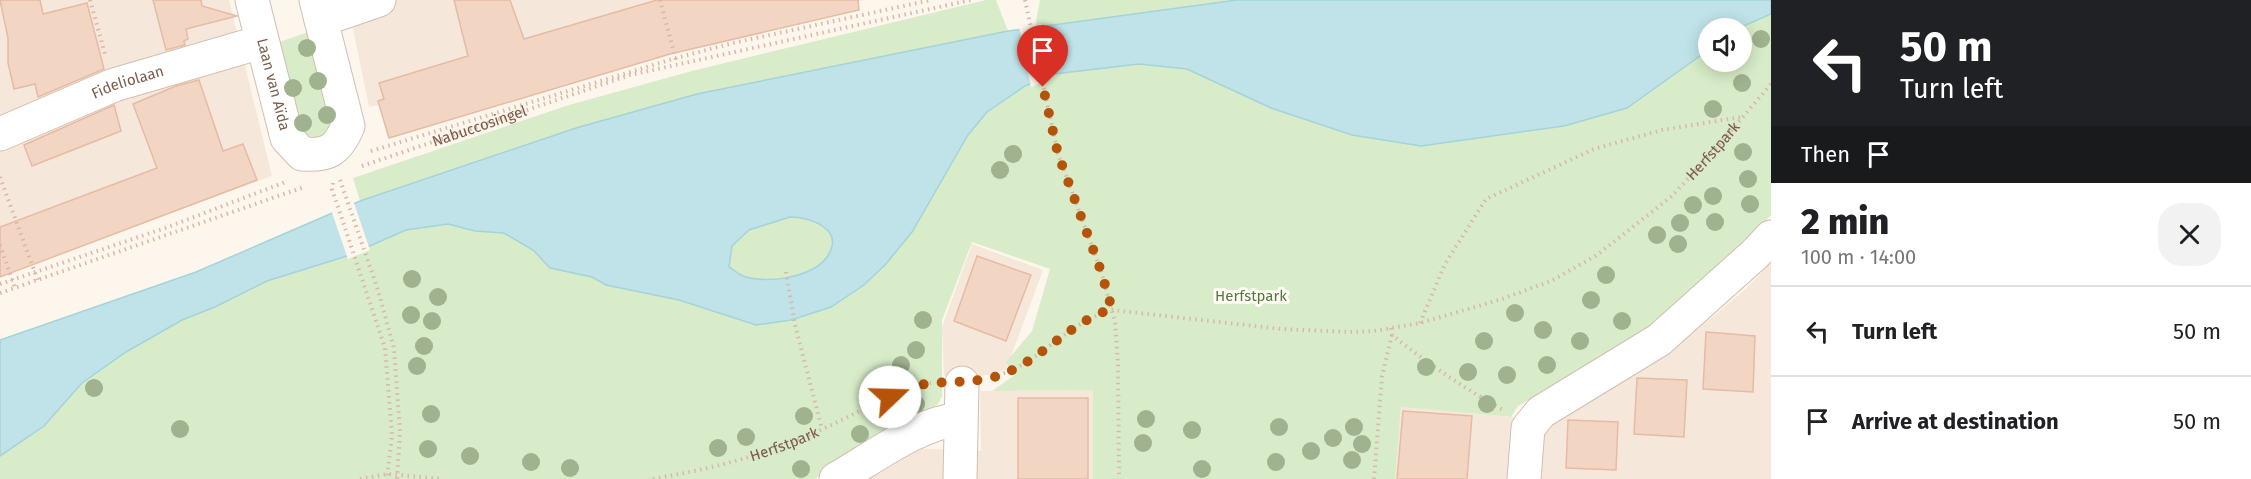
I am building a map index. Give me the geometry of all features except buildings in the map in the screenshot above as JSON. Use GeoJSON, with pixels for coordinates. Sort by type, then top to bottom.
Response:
{"type":"FeatureCollection","features":[{"type":"Feature","properties":{"kind":"street","name":"Laan van Aïda"},"geometry":{"type":"LineString","coordinates":[[252,0],[286,138],[302,154],[320,155],[335,148],[348,126],[319,10]]}},
{"type":"Feature","properties":{"kind":"street"},"geometry":{"type":"LineString","coordinates":[[319,10],[379,0]]}},
{"type":"Feature","properties":{"kind":"street","name":"Fideliolaan"},"geometry":{"type":"LineString","coordinates":[[0,134],[114,85],[261,42]]}},
{"type":"Feature","properties":{"kind":"street"},"geometry":{"type":"LineString","coordinates":[[1524,479],[1528,428],[1541,412],[1659,340],[1771,237]]}},
{"type":"Feature","properties":{"kind":"street"},"geometry":{"type":"LineString","coordinates":[[960,479],[962,383]]}},
{"type":"Feature","properties":{"kind":"street"},"geometry":{"type":"LineString","coordinates":[[836,479],[921,430],[942,421],[960,419]]}},
{"type":"Feature","properties":{"kind":"path"},"geometry":{"type":"LineString","coordinates":[[90,0],[114,85]]}},
{"type":"Feature","properties":{"kind":"path"},"geometry":{"type":"LineString","coordinates":[[660,0],[677,61]]}},
{"type":"Feature","properties":{"kind":"path"},"geometry":{"type":"LineString","coordinates":[[364,153],[733,43],[932,0]]}},
{"type":"Feature","properties":{"kind":"path","name":"Nabuccosingel"},"geometry":{"type":"LineString","coordinates":[[361,167],[677,61],[971,0]]}},
{"type":"Feature","properties":{"kind":"path"},"geometry":{"type":"LineString","coordinates":[[1025,2],[1058,154],[1101,271],[1112,309],[1118,354],[1119,479]]}},
{"type":"Feature","properties":{"kind":"path","name":"Herfstpark"},"geometry":{"type":"LineString","coordinates":[[653,479],[734,462],[822,429],[910,388],[932,383],[962,383],[1003,374],[1020,366],[1096,314],[1112,309],[1282,329],[1350,332],[1420,323],[1479,307],[1551,281],[1597,255],[1672,196],[1771,84]]}},
{"type":"Feature","properties":{"kind":"path"},"geometry":{"type":"LineString","coordinates":[[1420,323],[1445,264],[1486,200],[1594,149],[1662,130],[1742,116]]}},
{"type":"Feature","properties":{"kind":"path"},"geometry":{"type":"LineString","coordinates":[[0,177],[38,281]]}},
{"type":"Feature","properties":{"kind":"path"},"geometry":{"type":"LineString","coordinates":[[0,284],[168,226],[294,179]]}},
{"type":"Feature","properties":{"kind":"path"},"geometry":{"type":"LineString","coordinates":[[0,293],[312,184]]}},
{"type":"Feature","properties":{"kind":"path"},"geometry":{"type":"LineString","coordinates":[[342,185],[377,287],[394,348],[400,432],[398,477]]}},
{"type":"Feature","properties":{"kind":"path"},"geometry":{"type":"LineString","coordinates":[[332,189],[385,348],[392,435],[388,476]]}},
{"type":"Feature","properties":{"kind":"path"},"geometry":{"type":"LineString","coordinates":[[0,245],[15,288]]}},
{"type":"Feature","properties":{"kind":"path"},"geometry":{"type":"LineString","coordinates":[[786,272],[795,325],[822,429]]}},
{"type":"Feature","properties":{"kind":"path"},"geometry":{"type":"LineString","coordinates":[[1374,479],[1382,376],[1392,335],[1391,328]]}},
{"type":"Feature","properties":{"kind":"path"},"geometry":{"type":"LineString","coordinates":[[1392,335],[1476,395],[1505,411]]}},
{"type":"Feature","properties":{"kind":"path"},"geometry":{"type":"LineString","coordinates":[[360,479],[388,476],[443,479]]}},
{"type":"Feature","properties":{"kind":"shaded area"},"geometry":{"type":"Polygon","coordinates":[[[0,0],[229,0],[272,176],[0,274],[0,0]]]}},
{"type":"Feature","properties":{"kind":"shaded area"},"geometry":{"type":"Polygon","coordinates":[[[347,0],[865,0],[369,107],[347,0]]]}},
{"type":"Feature","properties":{"kind":"shaded area"},"geometry":{"type":"Polygon","coordinates":[[[972,244],[1043,270],[1006,370],[982,376],[944,376],[942,327],[972,244]]]}},
{"type":"Feature","properties":{"kind":"shaded area"},"geometry":{"type":"Polygon","coordinates":[[[1771,262],[1771,479],[1395,479],[1401,407],[1554,421],[1654,361],[1715,315],[1748,287],[1771,262]]]}},
{"type":"Feature","properties":{"kind":"shaded area"},"geometry":{"type":"Polygon","coordinates":[[[1093,390],[1093,479],[862,479],[912,448],[981,451],[980,391],[1093,390]]]}},
{"type":"Feature","properties":{"kind":"green space"},"geometry":{"type":"Polygon","coordinates":[[[986,0],[996,0],[1008,31],[697,94],[576,128],[360,201],[353,178],[569,105],[692,71],[986,0]]]}},
{"type":"Feature","properties":{"kind":"green space"},"geometry":{"type":"Polygon","coordinates":[[[1040,0],[1237,0],[1037,28],[1040,0]]]}},
{"type":"Feature","properties":{"kind":"green space","name":"Herfstpark"},"geometry":{"type":"Polygon","coordinates":[[[1771,14],[1771,215],[1730,260],[1658,321],[1573,375],[1518,406],[1511,417],[1401,407],[1395,479],[1093,479],[1093,390],[992,391],[1015,375],[1006,362],[1032,331],[1050,269],[972,242],[942,320],[942,396],[938,404],[814,479],[0,479],[0,456],[44,426],[82,383],[126,352],[182,320],[215,307],[267,281],[348,256],[406,230],[448,224],[475,231],[504,233],[533,250],[551,268],[592,277],[606,285],[679,300],[756,325],[791,320],[831,307],[864,285],[885,265],[912,232],[968,135],[987,112],[1025,86],[1054,74],[1139,64],[1187,69],[1271,108],[1352,135],[1421,146],[1564,126],[1627,108],[1698,57],[1698,72],[1752,72],[1752,22],[1771,14]]]}},
{"type":"Feature","properties":{"kind":"green space"},"geometry":{"type":"Polygon","coordinates":[[[314,30],[334,122],[326,140],[303,138],[271,45],[314,30]]]}},
{"type":"Feature","properties":{"kind":"green space"},"geometry":{"type":"Polygon","coordinates":[[[790,217],[816,222],[829,232],[832,247],[820,264],[799,275],[774,280],[750,278],[729,267],[732,246],[749,230],[790,217]]]}},
{"type":"Feature","properties":{"kind":"water"},"geometry":{"type":"Polygon","coordinates":[[[1237,0],[1771,0],[1771,14],[1752,22],[1752,18],[1698,18],[1698,57],[1627,108],[1564,126],[1421,146],[1352,135],[1271,108],[1187,69],[1139,64],[1054,74],[1025,86],[987,112],[968,135],[912,232],[885,265],[864,285],[831,307],[791,320],[756,325],[679,300],[606,285],[592,277],[550,268],[533,250],[504,233],[475,231],[448,224],[406,230],[347,256],[267,281],[215,307],[182,320],[126,352],[82,383],[44,426],[0,456],[0,340],[196,272],[360,201],[576,128],[697,94],[1008,31],[1237,0]],[[790,217],[749,230],[732,246],[729,267],[750,278],[774,279],[799,275],[820,264],[832,247],[832,239],[823,226],[807,219],[790,217]]]}},
{"type":"Feature","properties":{"kind":"pier"},"geometry":{"type":"Polygon","coordinates":[[[1041,24],[1052,78],[1031,87],[1019,27],[1041,24]]]}},
{"type":"Feature","properties":{"kind":"pier"},"geometry":{"type":"Polygon","coordinates":[[[353,200],[370,250],[348,259],[331,210],[353,200]]]}},
{"type":"Feature","properties":{"kind":"route"},"geometry":{"type":"LineString","coordinates":[[890,397],[910,388],[932,383],[959,383],[1003,374],[1020,366],[1096,314],[1112,309],[1101,271],[1058,154],[1043,87]]}}]}
